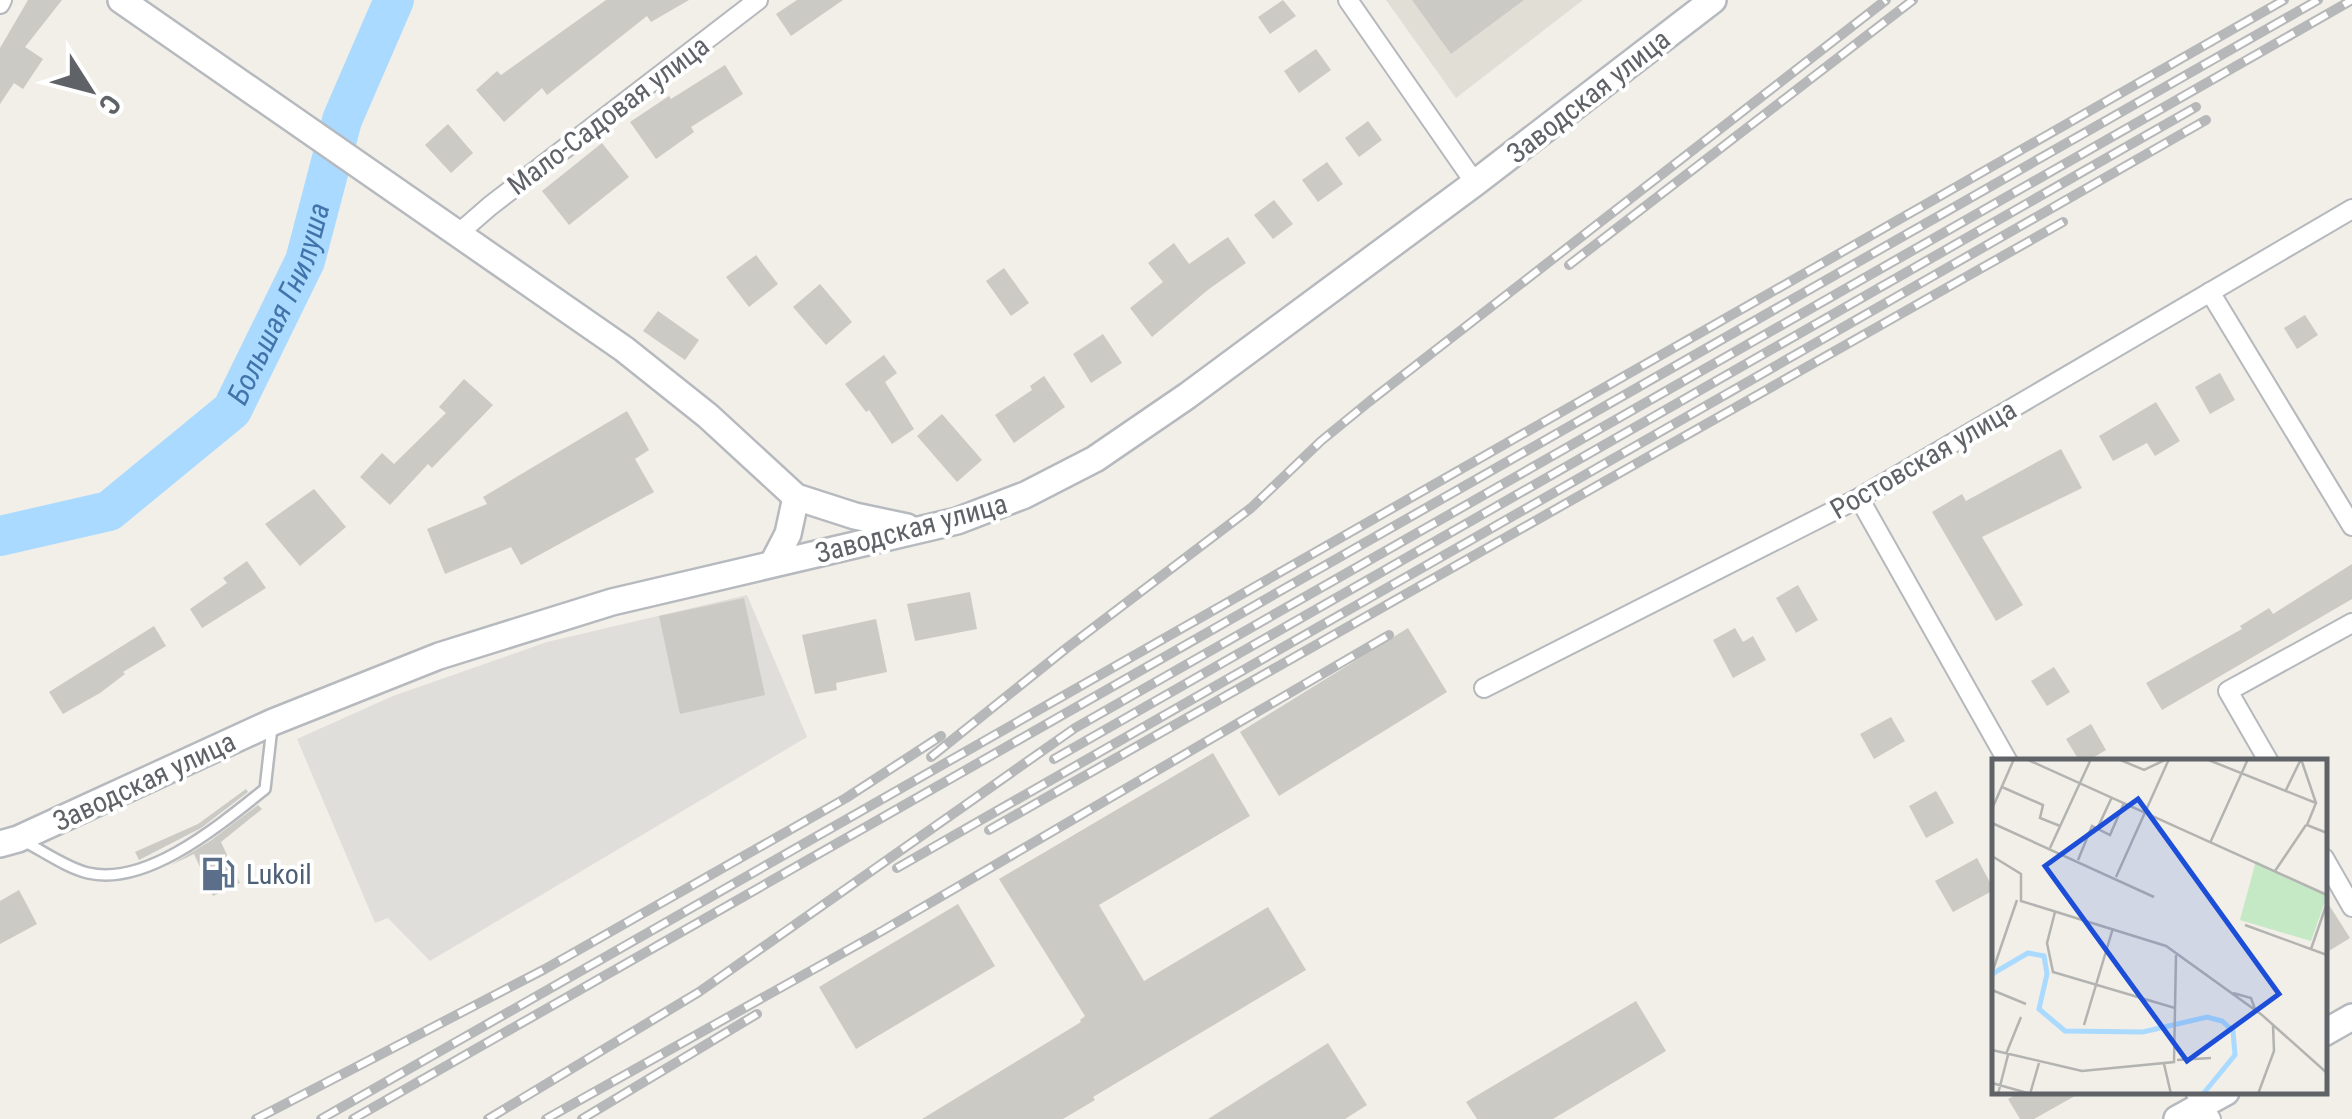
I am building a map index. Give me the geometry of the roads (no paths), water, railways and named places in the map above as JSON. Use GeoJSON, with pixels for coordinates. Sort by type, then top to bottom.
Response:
{"type":"FeatureCollection","features":[{"type":"Feature","properties":{"kind":"main road"},"geometry":{"type":"LineString","coordinates":[[121,0],[649,368],[796,497],[870,520],[920,529]]}},
{"type":"Feature","properties":{"kind":"main road","name":"Заводская улица"},"geometry":{"type":"LineString","coordinates":[[9,842],[273,722],[456,650],[612,602],[957,521],[1025,496],[1095,459],[1187,396],[1712,0]]}},
{"type":"Feature","properties":{"kind":"main road"},"geometry":{"type":"LineString","coordinates":[[773,564],[788,534],[796,497]]}},
{"type":"Feature","properties":{"kind":"main road"},"geometry":{"type":"LineString","coordinates":[[2327,1031],[2352,1017]]}},
{"type":"Feature","properties":{"kind":"main road"},"geometry":{"type":"LineString","coordinates":[[2177,1119],[2209,1102]]}},
{"type":"Feature","properties":{"kind":"street","name":"Мало-Садовая улица"},"geometry":{"type":"LineString","coordinates":[[459,234],[758,0]]}},
{"type":"Feature","properties":{"kind":"street"},"geometry":{"type":"LineString","coordinates":[[1348,0],[1475,182]]}},
{"type":"Feature","properties":{"kind":"street","name":"Ростовская улица"},"geometry":{"type":"LineString","coordinates":[[1484,688],[1859,498],[2352,209]]}},
{"type":"Feature","properties":{"kind":"street"},"geometry":{"type":"LineString","coordinates":[[2210,292],[2352,526]]}},
{"type":"Feature","properties":{"kind":"street"},"geometry":{"type":"LineString","coordinates":[[1859,498],[2006,759]]}},
{"type":"Feature","properties":{"kind":"street"},"geometry":{"type":"LineString","coordinates":[[2267,759],[2228,692],[2351,627]]}},
{"type":"Feature","properties":{"kind":"street"},"geometry":{"type":"LineString","coordinates":[[2327,863],[2352,907]]}},
{"type":"Feature","properties":{"kind":"lane"},"geometry":{"type":"LineString","coordinates":[[9,842],[87,873],[126,875],[204,837],[265,789],[273,722]]}},
{"type":"Feature","properties":{"kind":"waterway","name":"Большая Гнилуша"},"geometry":{"type":"LineString","coordinates":[[0,536],[109,511],[232,410],[305,261],[342,120],[394,0]]}},
{"type":"Feature","properties":{"kind":"railway"},"geometry":{"type":"LineString","coordinates":[[931,757],[1251,508],[1321,441],[1370,401],[1886,0]]}},
{"type":"Feature","properties":{"kind":"railway"},"geometry":{"type":"LineString","coordinates":[[1569,265],[1913,0]]}},
{"type":"Feature","properties":{"kind":"railway"},"geometry":{"type":"LineString","coordinates":[[321,1119],[2284,0]]}},
{"type":"Feature","properties":{"kind":"railway"},"geometry":{"type":"LineString","coordinates":[[353,1119],[2318,0]]}},
{"type":"Feature","properties":{"kind":"railway"},"geometry":{"type":"LineString","coordinates":[[488,1119],[699,992],[1075,728],[2352,0]]}},
{"type":"Feature","properties":{"kind":"railway"},"geometry":{"type":"LineString","coordinates":[[1054,759],[2196,107]]}},
{"type":"Feature","properties":{"kind":"railway"},"geometry":{"type":"LineString","coordinates":[[897,868],[2206,120]]}},
{"type":"Feature","properties":{"kind":"railway"},"geometry":{"type":"LineString","coordinates":[[989,830],[2063,222]]}},
{"type":"Feature","properties":{"kind":"railway"},"geometry":{"type":"LineString","coordinates":[[546,1119],[882,931],[1389,635]]}},
{"type":"Feature","properties":{"kind":"railway"},"geometry":{"type":"LineString","coordinates":[[256,1119],[545,969],[846,798],[941,736]]}},
{"type":"Feature","properties":{"kind":"railway"},"geometry":{"type":"LineString","coordinates":[[582,1119],[757,1014]]}},
{"type":"Feature","properties":{"kind":"place","name":"Lukoil"},"geometry":{"type":"Point","coordinates":[218,874]}}]}
